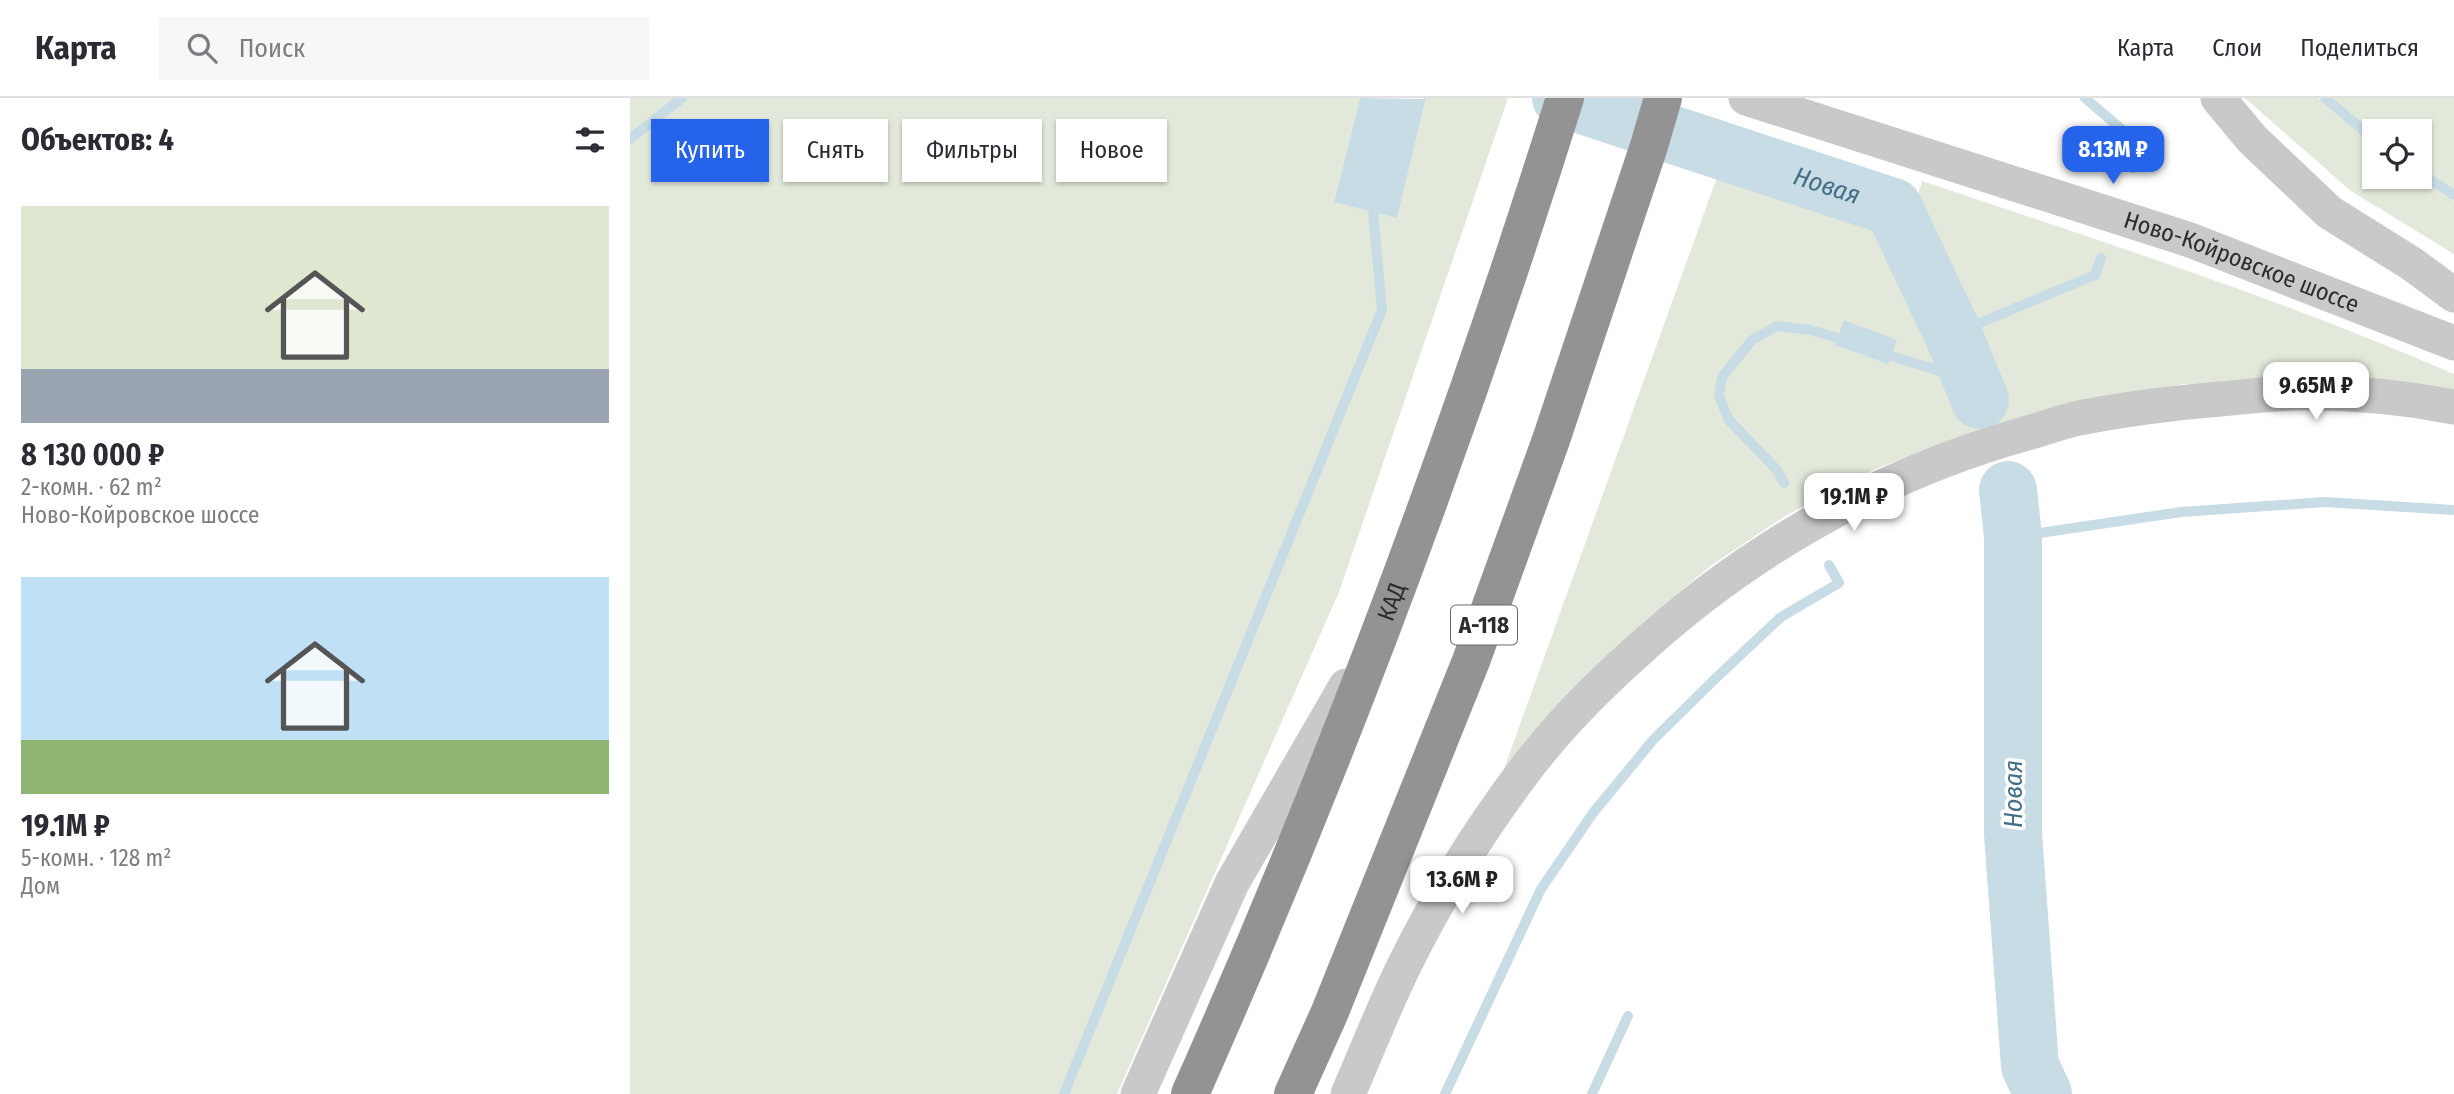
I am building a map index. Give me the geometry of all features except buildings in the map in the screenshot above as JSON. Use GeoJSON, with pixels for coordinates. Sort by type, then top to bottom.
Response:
{"type":"FeatureCollection","features":[{"type":"Feature","properties":{"kind":"highway","name":"А-118"},"geometry":{"type":"LineString","coordinates":[[1293,1094],[1329,1014],[1471,661],[1551,440],[1663,98]]}},
{"type":"Feature","properties":{"kind":"highway","name":"КАД"},"geometry":{"type":"LineString","coordinates":[[1190,1094],[1242,977],[1386,617],[1463,405],[1562,108]]}},
{"type":"Feature","properties":{"kind":"street","name":"Ново-Койровское шоссе"},"geometry":{"type":"LineString","coordinates":[[1746,98],[2189,240],[2454,343]]}},
{"type":"Feature","properties":{"kind":"street"},"geometry":{"type":"LineString","coordinates":[[2218,98],[2252,139],[2329,212],[2413,264],[2454,295]]}},
{"type":"Feature","properties":{"kind":"street"},"geometry":{"type":"LineString","coordinates":[[1348,1094],[1404,965],[1438,902],[1470,848],[1526,768],[1569,718],[1661,628],[1727,577],[1793,533],[1924,467],[1992,443],[2078,418],[2180,403],[2292,393],[2401,397],[2454,407]]}},
{"type":"Feature","properties":{"kind":"street"},"geometry":{"type":"LineString","coordinates":[[1138,1094],[1232,883],[1386,617]]}},
{"type":"Feature","properties":{"kind":"shaded area"},"geometry":{"type":"Polygon","coordinates":[[[630,98],[1360,98],[1334,202],[1397,217],[1426,100],[1422,98],[1508,98],[1339,592],[1117,1094],[630,1094],[630,98]]]}},
{"type":"Feature","properties":{"kind":"shaded area"},"geometry":{"type":"Polygon","coordinates":[[[2245,98],[2318,98],[2362,135],[2362,189],[2432,189],[2432,187],[2454,201],[2454,254],[2351,191],[2245,98]]]}},
{"type":"Feature","properties":{"kind":"shaded area"},"geometry":{"type":"Polygon","coordinates":[[[2332,98],[2454,98],[2454,191],[2432,177],[2432,119],[2362,119],[2362,124],[2332,98]]]}},
{"type":"Feature","properties":{"kind":"shaded area"},"geometry":{"type":"Polygon","coordinates":[[[1720,169],[1881,216],[1959,370],[1972,408],[2002,396],[1988,362],[1980,363],[1917,198],[1922,181],[2190,272],[2389,347],[2454,374],[2454,394],[2282,380],[2184,384],[2054,407],[1969,433],[1870,471],[1785,516],[1712,565],[1644,621],[1581,682],[1496,791],[1720,169]]]}},
{"type":"Feature","properties":{"kind":"water"},"geometry":{"type":"Polygon","coordinates":[[[1360,98],[1426,99],[1397,218],[1334,202],[1360,98]]]}},
{"type":"Feature","properties":{"kind":"water"},"geometry":{"type":"Polygon","coordinates":[[[1844,320],[1897,340],[1888,364],[1835,345],[1844,320]]]}},
{"type":"Feature","properties":{"kind":"waterway"},"geometry":{"type":"LineString","coordinates":[[630,139],[682,98]]}},
{"type":"Feature","properties":{"kind":"waterway","name":"Новая"},"geometry":{"type":"LineString","coordinates":[[1561,98],[1893,207],[1953,334],[1980,400]]}},
{"type":"Feature","properties":{"kind":"waterway"},"geometry":{"type":"LineString","coordinates":[[2085,98],[2141,146],[2133,168]]}},
{"type":"Feature","properties":{"kind":"waterway"},"geometry":{"type":"LineString","coordinates":[[2325,98],[2362,129]]}},
{"type":"Feature","properties":{"kind":"waterway"},"geometry":{"type":"LineString","coordinates":[[2432,181],[2454,195]]}},
{"type":"Feature","properties":{"kind":"waterway"},"geometry":{"type":"LineString","coordinates":[[1064,1094],[1382,310],[1373,212]]}},
{"type":"Feature","properties":{"kind":"waterway"},"geometry":{"type":"LineString","coordinates":[[1953,334],[2095,275],[2101,258]]}},
{"type":"Feature","properties":{"kind":"waterway"},"geometry":{"type":"LineString","coordinates":[[1784,483],[1777,470],[1728,419],[1719,395],[1722,377],[1752,340],[1777,326],[1810,330],[1838,338]]}},
{"type":"Feature","properties":{"kind":"waterway"},"geometry":{"type":"LineString","coordinates":[[1891,356],[1972,381]]}},
{"type":"Feature","properties":{"kind":"waterway","name":"Новая"},"geometry":{"type":"LineString","coordinates":[[2008,490],[2013,537],[2013,834],[2030,1066],[2043,1094]]}},
{"type":"Feature","properties":{"kind":"waterway"},"geometry":{"type":"LineString","coordinates":[[2013,537],[2181,512],[2325,502],[2454,510]]}},
{"type":"Feature","properties":{"kind":"waterway"},"geometry":{"type":"LineString","coordinates":[[1445,1094],[1541,889],[1593,813],[1653,740],[1781,617],[1839,583],[1829,565]]}},
{"type":"Feature","properties":{"kind":"waterway"},"geometry":{"type":"LineString","coordinates":[[1592,1094],[1628,1016]]}}]}
